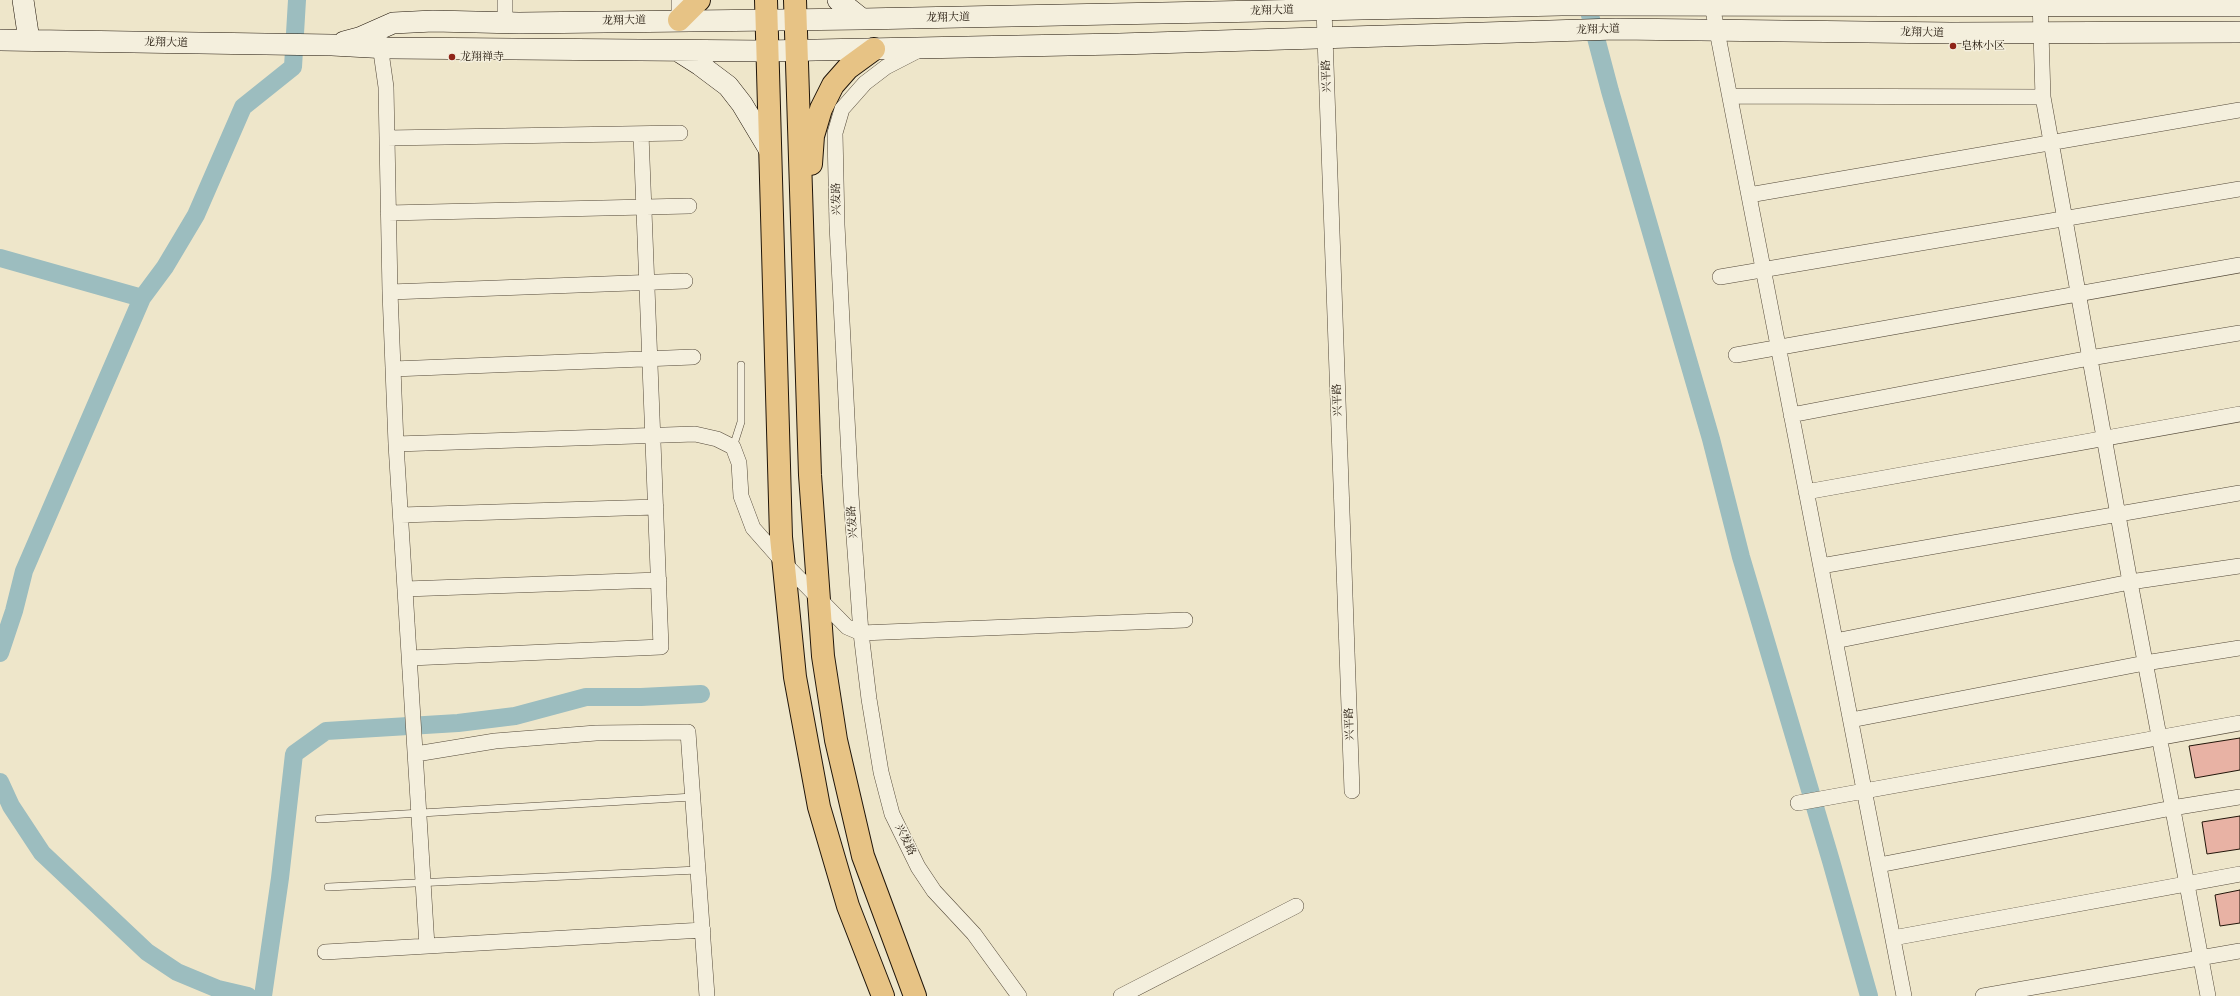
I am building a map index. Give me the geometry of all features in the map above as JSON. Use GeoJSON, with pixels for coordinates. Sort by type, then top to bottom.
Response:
{"type":"FeatureCollection","features":[{"type":"Feature","properties":{"kind":"main road"},"geometry":{"type":"LineString","coordinates":[[23,0],[29,40]]}},
{"type":"Feature","properties":{"kind":"main road"},"geometry":{"type":"LineString","coordinates":[[679,10],[699,0]]}},
{"type":"Feature","properties":{"kind":"main road"},"geometry":{"type":"LineString","coordinates":[[838,0],[862,19]]}},
{"type":"Feature","properties":{"kind":"main road","name":"龙翔大道"},"geometry":{"type":"LineString","coordinates":[[379,38],[393,23],[505,23],[679,10],[795,10],[862,19],[1616,3],[1712,5],[2042,2],[2240,6]]}},
{"type":"Feature","properties":{"kind":"main road"},"geometry":{"type":"LineString","coordinates":[[766,10],[768,149],[779,502],[783,562],[795,677],[819,807],[848,906],[883,996]]}},
{"type":"Feature","properties":{"kind":"main road"},"geometry":{"type":"LineString","coordinates":[[795,10],[795,50],[810,475],[823,656],[836,740],[847,796],[863,856],[914,996]]}},
{"type":"Feature","properties":{"kind":"main road","name":"龙翔大道"},"geometry":{"type":"LineString","coordinates":[[0,35],[29,40],[267,45],[332,45],[359,38],[379,38],[677,51],[766,51],[1325,38],[1616,29],[2040,33],[2240,32]]}},
{"type":"Feature","properties":{"kind":"main road"},"geometry":{"type":"LineString","coordinates":[[803,291],[812,234],[812,136],[818,116],[833,85],[848,68],[874,49]]}},
{"type":"Feature","properties":{"kind":"main road"},"geometry":{"type":"LineString","coordinates":[[677,51],[700,65],[728,86],[742,104],[768,149]]}},
{"type":"Feature","properties":{"kind":"street"},"geometry":{"type":"LineString","coordinates":[[505,0],[505,23]]}},
{"type":"Feature","properties":{"kind":"street"},"geometry":{"type":"LineString","coordinates":[[2042,2],[2040,33],[2043,97],[2130,582],[2208,996]]}},
{"type":"Feature","properties":{"kind":"street"},"geometry":{"type":"LineString","coordinates":[[1712,5],[1904,996]]}},
{"type":"Feature","properties":{"kind":"street","name":"兴平路"},"geometry":{"type":"LineString","coordinates":[[1324,9],[1352,791]]}},
{"type":"Feature","properties":{"kind":"street"},"geometry":{"type":"LineString","coordinates":[[379,38],[386,87],[390,292],[396,444],[416,750],[426,946]]}},
{"type":"Feature","properties":{"kind":"street","name":"兴发路"},"geometry":{"type":"LineString","coordinates":[[923,48],[886,67],[865,83],[842,109],[835,133],[837,225],[850,487],[861,633],[869,699],[880,765],[892,814],[918,867],[934,892],[974,934],[1019,996]]}},
{"type":"Feature","properties":{"kind":"street"},"geometry":{"type":"LineString","coordinates":[[1730,96],[2043,97]]}},
{"type":"Feature","properties":{"kind":"street"},"geometry":{"type":"LineString","coordinates":[[1749,195],[2240,110]]}},
{"type":"Feature","properties":{"kind":"street"},"geometry":{"type":"LineString","coordinates":[[387,138],[680,133]]}},
{"type":"Feature","properties":{"kind":"street"},"geometry":{"type":"LineString","coordinates":[[410,658],[661,647],[641,134]]}},
{"type":"Feature","properties":{"kind":"street"},"geometry":{"type":"LineString","coordinates":[[1720,278],[2240,189]]}},
{"type":"Feature","properties":{"kind":"street"},"geometry":{"type":"LineString","coordinates":[[388,213],[689,206]]}},
{"type":"Feature","properties":{"kind":"street"},"geometry":{"type":"LineString","coordinates":[[1736,355],[2240,265]]}},
{"type":"Feature","properties":{"kind":"street"},"geometry":{"type":"LineString","coordinates":[[390,292],[685,281]]}},
{"type":"Feature","properties":{"kind":"street"},"geometry":{"type":"LineString","coordinates":[[1792,415],[2090,358],[2240,333]]}},
{"type":"Feature","properties":{"kind":"street"},"geometry":{"type":"LineString","coordinates":[[393,370],[693,357]]}},
{"type":"Feature","properties":{"kind":"street"},"geometry":{"type":"LineString","coordinates":[[1806,492],[2240,414]]}},
{"type":"Feature","properties":{"kind":"street"},"geometry":{"type":"LineString","coordinates":[[396,444],[695,434],[717,439],[734,447],[739,463],[741,496],[753,528],[783,562],[847,627],[861,633],[1185,620]]}},
{"type":"Feature","properties":{"kind":"street"},"geometry":{"type":"LineString","coordinates":[[1821,566],[2240,493]]}},
{"type":"Feature","properties":{"kind":"street"},"geometry":{"type":"LineString","coordinates":[[401,515],[656,507]]}},
{"type":"Feature","properties":{"kind":"street"},"geometry":{"type":"LineString","coordinates":[[1835,641],[2130,582],[2240,566]]}},
{"type":"Feature","properties":{"kind":"street"},"geometry":{"type":"LineString","coordinates":[[405,589],[659,580]]}},
{"type":"Feature","properties":{"kind":"street"},"geometry":{"type":"LineString","coordinates":[[1851,720],[2145,663],[2240,648]]}},
{"type":"Feature","properties":{"kind":"street"},"geometry":{"type":"LineString","coordinates":[[1798,802],[2159,736],[2240,723]]}},
{"type":"Feature","properties":{"kind":"street"},"geometry":{"type":"LineString","coordinates":[[416,750],[495,741],[596,733],[688,732],[707,996]]}},
{"type":"Feature","properties":{"kind":"street"},"geometry":{"type":"LineString","coordinates":[[1879,865],[2172,808],[2240,797]]}},
{"type":"Feature","properties":{"kind":"street"},"geometry":{"type":"LineString","coordinates":[[1893,938],[2186,882],[2240,874]]}},
{"type":"Feature","properties":{"kind":"street"},"geometry":{"type":"LineString","coordinates":[[1121,996],[1296,906]]}},
{"type":"Feature","properties":{"kind":"street"},"geometry":{"type":"LineString","coordinates":[[325,952],[703,930]]}},
{"type":"Feature","properties":{"kind":"street"},"geometry":{"type":"LineString","coordinates":[[1983,996],[2240,951]]}},
{"type":"Feature","properties":{"kind":"lane"},"geometry":{"type":"LineString","coordinates":[[734,447],[740,422],[741,365]]}},
{"type":"Feature","properties":{"kind":"lane"},"geometry":{"type":"LineString","coordinates":[[318,819],[693,797]]}},
{"type":"Feature","properties":{"kind":"lane"},"geometry":{"type":"LineString","coordinates":[[328,887],[698,870]]}},
{"type":"Feature","properties":{"kind":"building"},"geometry":{"type":"Polygon","coordinates":[[[2240,738],[2240,770],[2195,778],[2189,746],[2240,738]]]}},
{"type":"Feature","properties":{"kind":"building"},"geometry":{"type":"Polygon","coordinates":[[[2240,816],[2240,849],[2207,854],[2202,822],[2240,816]]]}},
{"type":"Feature","properties":{"kind":"building"},"geometry":{"type":"Polygon","coordinates":[[[2240,890],[2240,923],[2220,926],[2215,895],[2240,890]]]}},
{"type":"Feature","properties":{"kind":"waterway"},"geometry":{"type":"LineString","coordinates":[[0,653],[14,611],[24,571],[142,298],[165,267],[196,215],[243,107],[293,67],[297,0]]}},
{"type":"Feature","properties":{"kind":"waterway"},"geometry":{"type":"LineString","coordinates":[[1586,0],[1610,91],[1711,439],[1741,557],[1831,861],[1869,996]]}},
{"type":"Feature","properties":{"kind":"waterway"},"geometry":{"type":"LineString","coordinates":[[0,258],[142,298]]}},
{"type":"Feature","properties":{"kind":"waterway"},"geometry":{"type":"LineString","coordinates":[[263,996],[280,878],[294,754],[326,731],[458,723],[515,716],[586,697],[641,697],[701,694]]}},
{"type":"Feature","properties":{"kind":"waterway"},"geometry":{"type":"LineString","coordinates":[[0,782],[11,806],[42,853],[147,952],[177,972],[218,989],[248,996]]}},
{"type":"Feature","properties":{"kind":"place","name":"皂林小区"},"geometry":{"type":"Point","coordinates":[1953,46]}},
{"type":"Feature","properties":{"kind":"place","name":"龙翔禅寺"},"geometry":{"type":"Point","coordinates":[452,57]}}]}
